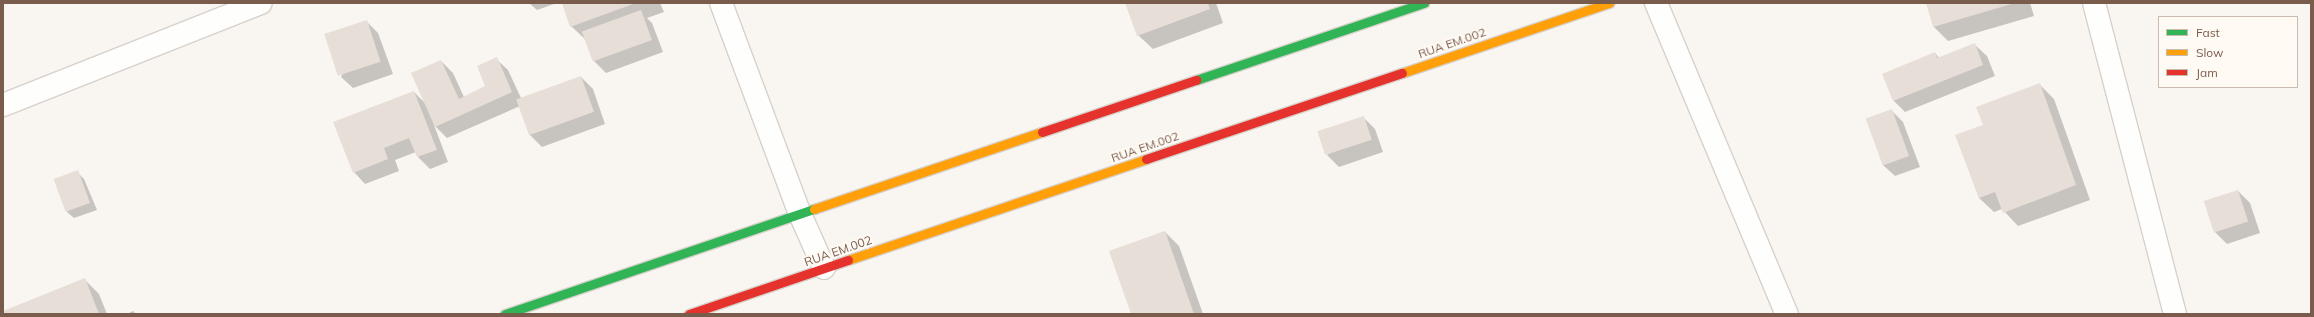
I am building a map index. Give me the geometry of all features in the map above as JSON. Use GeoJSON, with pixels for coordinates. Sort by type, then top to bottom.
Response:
{"type":"FeatureCollection","features":[{"type":"Feature","properties":{"kind":"street"},"geometry":{"type":"LineString","coordinates":[[3,105],[260,3]]}},
{"type":"Feature","properties":{"kind":"street"},"geometry":{"type":"LineString","coordinates":[[721,3],[800,214],[824,268]]}},
{"type":"Feature","properties":{"kind":"street"},"geometry":{"type":"LineString","coordinates":[[505,314],[1424,3]]}},
{"type":"Feature","properties":{"kind":"street","name":"RUA EM.002"},"geometry":{"type":"LineString","coordinates":[[689,314],[1608,3]]}},
{"type":"Feature","properties":{"kind":"street"},"geometry":{"type":"LineString","coordinates":[[1656,3],[1787,314]]}},
{"type":"Feature","properties":{"kind":"street"},"geometry":{"type":"LineString","coordinates":[[2094,3],[2175,314]]}},
{"type":"Feature","properties":{"kind":"building"},"geometry":{"type":"Polygon","coordinates":[[[562,3],[636,3],[570,27],[562,3]]]}},
{"type":"Feature","properties":{"kind":"building"},"geometry":{"type":"Polygon","coordinates":[[[1125,3],[1208,3],[1210,9],[1137,36],[1125,3]]]}},
{"type":"Feature","properties":{"kind":"building"},"geometry":{"type":"Polygon","coordinates":[[[1926,3],[2015,3],[1933,27],[1926,3]]]}},
{"type":"Feature","properties":{"kind":"building"},"geometry":{"type":"Polygon","coordinates":[[[641,10],[652,40],[593,62],[582,32],[641,10]]]}},
{"type":"Feature","properties":{"kind":"building"},"geometry":{"type":"Polygon","coordinates":[[[367,20],[381,62],[338,76],[324,34],[367,20]]]}},
{"type":"Feature","properties":{"kind":"building"},"geometry":{"type":"Polygon","coordinates":[[[1975,43],[1983,65],[1893,101],[1882,74],[1935,52],[1937,58],[1975,43]]]}},
{"type":"Feature","properties":{"kind":"building"},"geometry":{"type":"Polygon","coordinates":[[[497,57],[512,92],[435,127],[411,73],[441,60],[459,99],[485,86],[477,66],[497,57]]]}},
{"type":"Feature","properties":{"kind":"building"},"geometry":{"type":"Polygon","coordinates":[[[581,76],[594,112],[529,135],[516,100],[581,76]]]}},
{"type":"Feature","properties":{"kind":"building"},"geometry":{"type":"Polygon","coordinates":[[[2040,83],[2076,185],[2003,213],[1995,192],[1979,198],[1955,135],[1983,125],[1976,107],[2040,83]]]}},
{"type":"Feature","properties":{"kind":"building"},"geometry":{"type":"Polygon","coordinates":[[[414,91],[437,150],[417,157],[409,138],[384,148],[388,159],[353,173],[333,122],[414,91]]]}},
{"type":"Feature","properties":{"kind":"building"},"geometry":{"type":"Polygon","coordinates":[[[1892,109],[1909,156],[1883,166],[1866,119],[1892,109]]]}},
{"type":"Feature","properties":{"kind":"building"},"geometry":{"type":"Polygon","coordinates":[[[1364,116],[1372,140],[1325,155],[1317,131],[1364,116]]]}},
{"type":"Feature","properties":{"kind":"building"},"geometry":{"type":"Polygon","coordinates":[[[78,170],[90,203],[66,212],[54,179],[78,170]]]}},
{"type":"Feature","properties":{"kind":"building"},"geometry":{"type":"Polygon","coordinates":[[[2238,190],[2248,221],[2214,233],[2204,201],[2238,190]]]}},
{"type":"Feature","properties":{"kind":"building"},"geometry":{"type":"Polygon","coordinates":[[[1165,231],[1194,314],[1131,314],[1109,251],[1165,231]]]}},
{"type":"Feature","properties":{"kind":"building"},"geometry":{"type":"Polygon","coordinates":[[[85,278],[99,314],[3,314],[3,311],[85,278]]]}},
{"type":"Feature","properties":{"kind":"traffic: fast"},"geometry":{"type":"LineString","coordinates":[[1196,80],[1424,3]]}},
{"type":"Feature","properties":{"kind":"traffic: fast"},"geometry":{"type":"LineString","coordinates":[[505,314],[814,209]]}},
{"type":"Feature","properties":{"kind":"traffic: slow"},"geometry":{"type":"LineString","coordinates":[[1402,73],[1609,3]]}},
{"type":"Feature","properties":{"kind":"traffic: slow"},"geometry":{"type":"LineString","coordinates":[[814,209],[1042,132]]}},
{"type":"Feature","properties":{"kind":"traffic: slow"},"geometry":{"type":"LineString","coordinates":[[848,260],[1146,159]]}},
{"type":"Feature","properties":{"kind":"traffic: jam"},"geometry":{"type":"LineString","coordinates":[[1146,159],[1402,73]]}},
{"type":"Feature","properties":{"kind":"traffic: jam"},"geometry":{"type":"LineString","coordinates":[[1042,132],[1196,80]]}},
{"type":"Feature","properties":{"kind":"traffic: jam"},"geometry":{"type":"LineString","coordinates":[[689,314],[848,260]]}}]}
